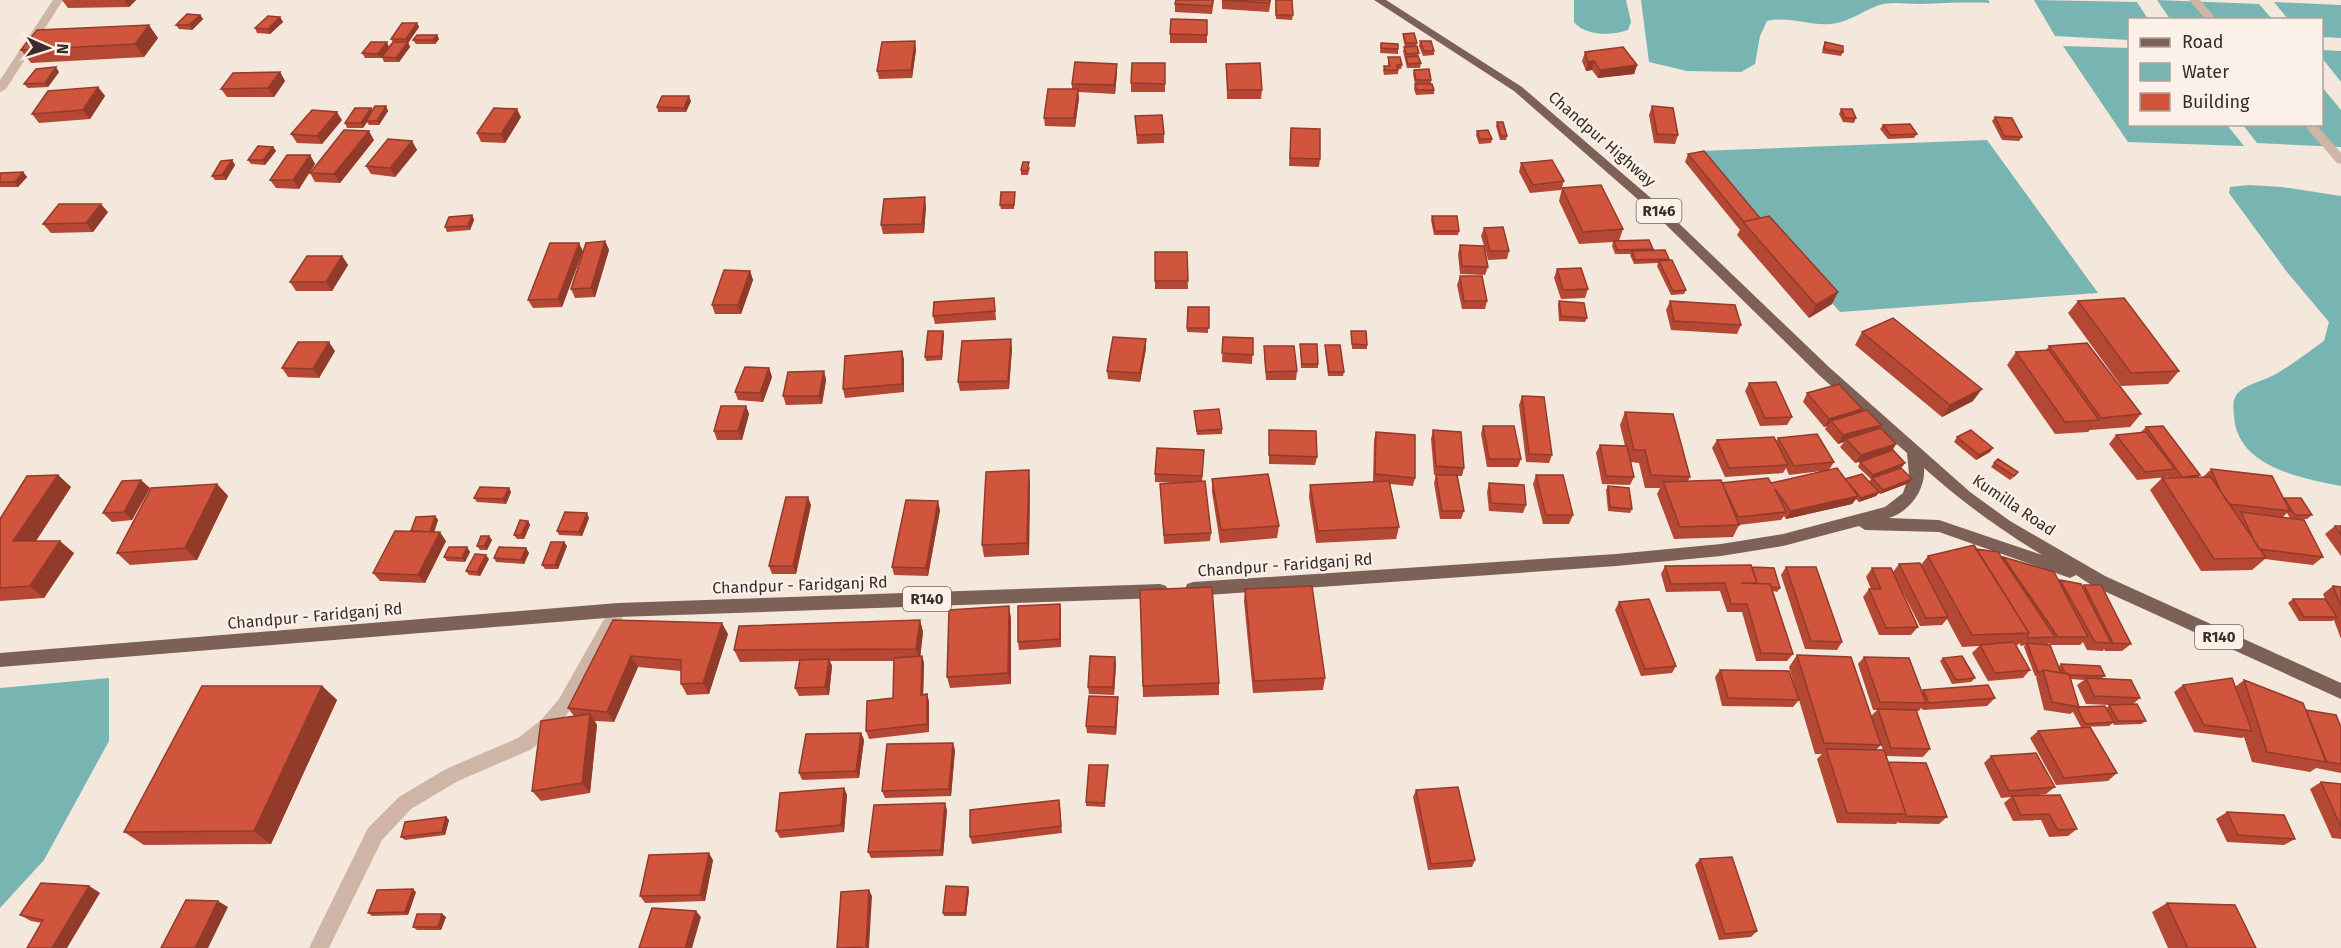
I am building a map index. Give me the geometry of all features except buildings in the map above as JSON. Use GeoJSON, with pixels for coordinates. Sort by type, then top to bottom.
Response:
{"type":"FeatureCollection","features":[{"type":"Feature","properties":{"kind":"main road","name":"Chandpur Highway"},"geometry":{"type":"LineString","coordinates":[[1379,0],[1518,89],[1662,214],[1825,372],[1914,452]]}},
{"type":"Feature","properties":{"kind":"main road","name":"R140"},"geometry":{"type":"LineString","coordinates":[[1851,523],[1890,512],[1909,497],[1917,475],[1914,452]]}},
{"type":"Feature","properties":{"kind":"main road","name":"Kumilla Road"},"geometry":{"type":"LineString","coordinates":[[1914,452],[1965,496],[2005,525],[2099,581]]}},
{"type":"Feature","properties":{"kind":"main road","name":"R140"},"geometry":{"type":"LineString","coordinates":[[1851,523],[1939,526],[2099,581],[2341,691]]}},
{"type":"Feature","properties":{"kind":"main road","name":"Chandpur - Faridganj Rd"},"geometry":{"type":"LineString","coordinates":[[0,660],[618,609],[1168,591],[1274,584],[1721,550],[1783,540],[1851,523]]}},
{"type":"Feature","properties":{"kind":"street"},"geometry":{"type":"LineString","coordinates":[[0,89],[58,0]]}},
{"type":"Feature","properties":{"kind":"street"},"geometry":{"type":"LineString","coordinates":[[2194,0],[2210,18]]}},
{"type":"Feature","properties":{"kind":"street"},"geometry":{"type":"LineString","coordinates":[[2311,126],[2341,160]]}},
{"type":"Feature","properties":{"kind":"street"},"geometry":{"type":"LineString","coordinates":[[320,948],[375,834],[405,803],[452,775],[524,744],[547,726],[565,704],[618,609]]}},
{"type":"Feature","properties":{"kind":"water"},"geometry":{"type":"Polygon","coordinates":[[[1574,0],[1626,0],[1631,22],[1628,30],[1599,34],[1579,27],[1574,22],[1574,0]]]}},
{"type":"Feature","properties":{"kind":"water"},"geometry":{"type":"Polygon","coordinates":[[[1641,0],[1988,0],[1990,3],[1883,4],[1845,21],[1831,24],[1767,21],[1760,36],[1755,64],[1741,72],[1687,71],[1649,62],[1641,0]]]}},
{"type":"Feature","properties":{"kind":"water"},"geometry":{"type":"Polygon","coordinates":[[[2034,0],[2137,2],[2147,18],[2128,18],[2128,40],[2055,36],[2034,0]]]}},
{"type":"Feature","properties":{"kind":"water"},"geometry":{"type":"Polygon","coordinates":[[[2157,0],[2259,4],[2271,18],[2169,18],[2157,0]]]}},
{"type":"Feature","properties":{"kind":"water"},"geometry":{"type":"Polygon","coordinates":[[[2274,2],[2341,5],[2341,38],[2323,37],[2323,18],[2287,18],[2274,2]]]}},
{"type":"Feature","properties":{"kind":"water"},"geometry":{"type":"Polygon","coordinates":[[[2063,46],[2128,48],[2128,126],[2228,126],[2244,146],[2128,142],[2063,46]]]}},
{"type":"Feature","properties":{"kind":"water"},"geometry":{"type":"Polygon","coordinates":[[[2323,50],[2341,51],[2341,82],[2323,59],[2323,50]]]}},
{"type":"Feature","properties":{"kind":"water"},"geometry":{"type":"Polygon","coordinates":[[[2323,88],[2341,110],[2341,147],[2257,143],[2244,126],[2323,126],[2323,88]]]}},
{"type":"Feature","properties":{"kind":"water"},"geometry":{"type":"Polygon","coordinates":[[[1987,140],[2098,293],[1840,312],[1700,151],[1987,140]]]}},
{"type":"Feature","properties":{"kind":"water"},"geometry":{"type":"Polygon","coordinates":[[[2249,185],[2282,187],[2341,196],[2341,486],[2290,474],[2274,467],[2246,447],[2238,433],[2233,406],[2237,394],[2248,386],[2280,371],[2324,341],[2329,322],[2287,272],[2229,193],[2230,187],[2249,185]]]}},
{"type":"Feature","properties":{"kind":"water"},"geometry":{"type":"Polygon","coordinates":[[[109,678],[109,741],[44,860],[0,908],[0,688],[109,678]]]}}]}
